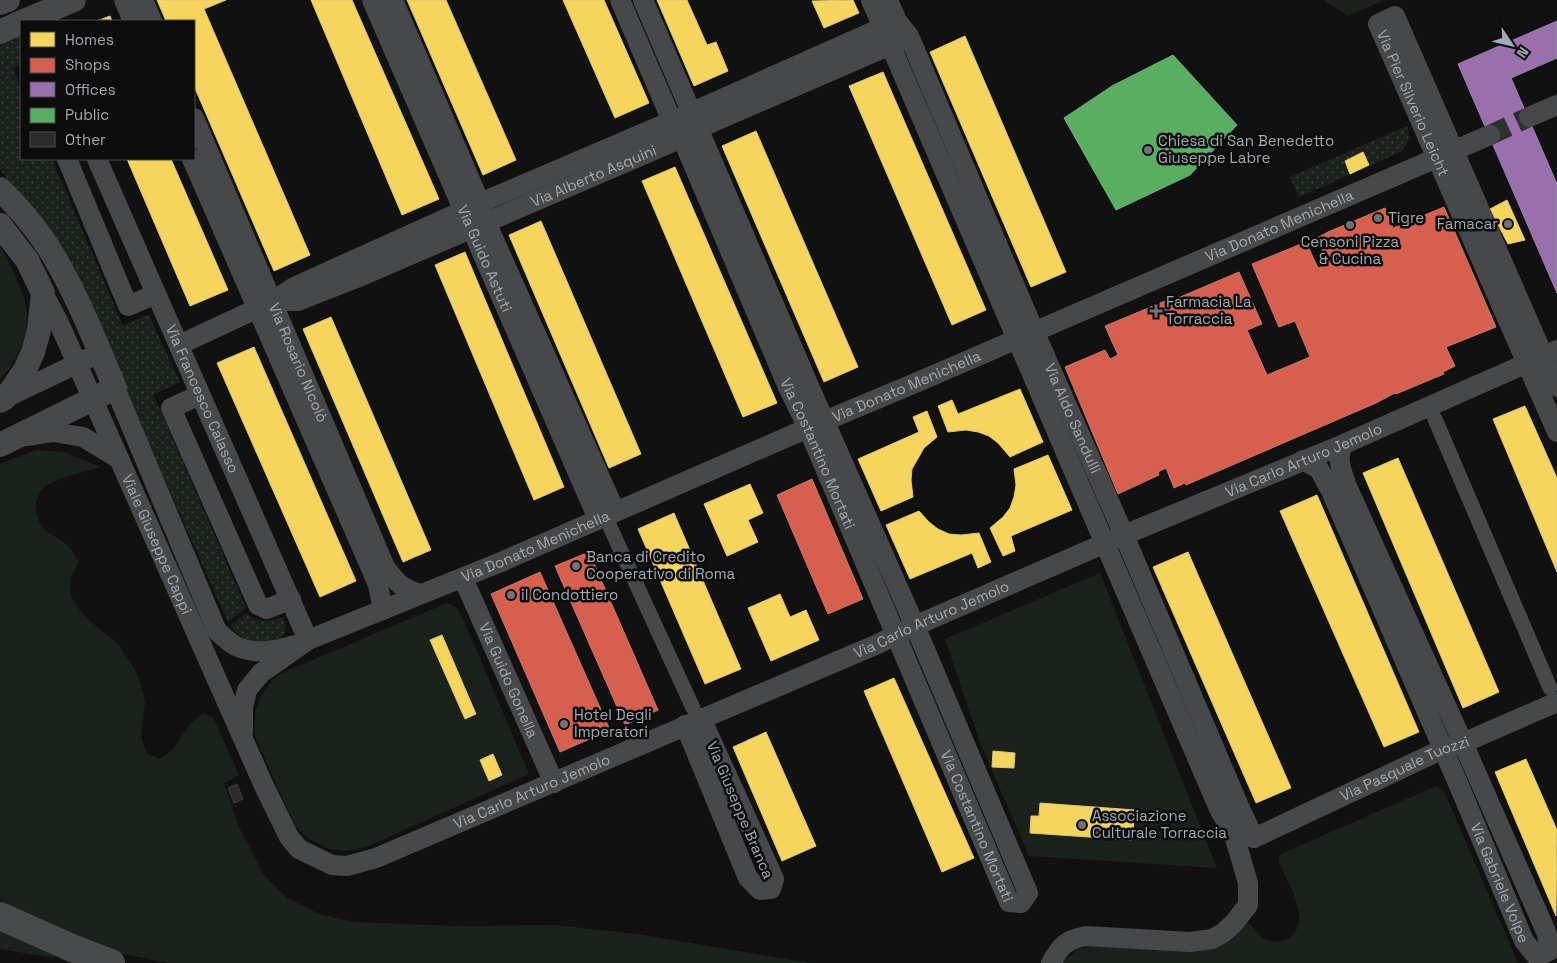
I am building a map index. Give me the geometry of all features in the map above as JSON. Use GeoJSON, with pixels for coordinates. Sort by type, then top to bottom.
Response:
{"type":"FeatureCollection","features":[{"type":"Feature","properties":{"kind":"highway"},"geometry":{"type":"LineString","coordinates":[[0,916],[111,963]]}},
{"type":"Feature","properties":{"kind":"street"},"geometry":{"type":"LineString","coordinates":[[0,3],[8,0]]}},
{"type":"Feature","properties":{"kind":"street"},"geometry":{"type":"LineString","coordinates":[[29,20],[74,0]]}},
{"type":"Feature","properties":{"kind":"street"},"geometry":{"type":"LineString","coordinates":[[124,0],[133,20]]}},
{"type":"Feature","properties":{"kind":"street"},"geometry":{"type":"LineString","coordinates":[[143,0],[152,20]]}},
{"type":"Feature","properties":{"kind":"street","name":"Via Guido Astuti"},"geometry":{"type":"LineString","coordinates":[[372,0],[475,216],[606,515]]}},
{"type":"Feature","properties":{"kind":"street","name":"Via Guido Astuti"},"geometry":{"type":"LineString","coordinates":[[393,0],[475,216]]}},
{"type":"Feature","properties":{"kind":"street","name":"Via Costantino Mortati"},"geometry":{"type":"LineString","coordinates":[[620,0],[686,125],[816,424],[915,626],[1028,893],[1021,903],[1010,902],[896,634],[816,424]]}},
{"type":"Feature","properties":{"kind":"street","name":"Via Costantino Mortati"},"geometry":{"type":"LineString","coordinates":[[643,0],[686,125]]}},
{"type":"Feature","properties":{"kind":"street","name":"Via Aldo Sandulli"},"geometry":{"type":"LineString","coordinates":[[871,0],[895,32]]}},
{"type":"Feature","properties":{"kind":"street","name":"Via Aldo Sandulli"},"geometry":{"type":"LineString","coordinates":[[888,0],[895,32],[1026,335],[1105,543],[1216,802],[1244,837]]}},
{"type":"Feature","properties":{"kind":"street","name":"Via Pier Silverio Leicht"},"geometry":{"type":"LineString","coordinates":[[1446,155],[1395,16],[1378,24],[1446,155],[1557,387]]}},
{"type":"Feature","properties":{"kind":"street"},"geometry":{"type":"LineString","coordinates":[[0,32],[20,24]]}},
{"type":"Feature","properties":{"kind":"street","name":"Via Alberto Asquini"},"geometry":{"type":"LineString","coordinates":[[179,345],[265,305],[294,288],[475,216],[895,32]]}},
{"type":"Feature","properties":{"kind":"street"},"geometry":{"type":"LineString","coordinates":[[1529,117],[1557,105]]}},
{"type":"Feature","properties":{"kind":"street","name":"Via Rosario Nicolò"},"geometry":{"type":"LineString","coordinates":[[195,121],[265,305],[378,585],[383,610]]}},
{"type":"Feature","properties":{"kind":"street","name":"Via Donato Menichella"},"geometry":{"type":"LineString","coordinates":[[243,736],[243,707],[246,690],[261,673],[308,640],[463,578],[816,424],[1490,135]]}},
{"type":"Feature","properties":{"kind":"street"},"geometry":{"type":"LineString","coordinates":[[67,160],[128,306],[156,294]]}},
{"type":"Feature","properties":{"kind":"street","name":"Via Francesco Calasso"},"geometry":{"type":"LineString","coordinates":[[97,160],[308,640]]}},
{"type":"Feature","properties":{"kind":"street","name":"Via Rosario Nicolò"},"geometry":{"type":"LineString","coordinates":[[192,160],[265,305],[386,566],[397,583],[404,589],[420,594]]}},
{"type":"Feature","properties":{"kind":"street","name":"Viale Giuseppe Cappi"},"geometry":{"type":"LineString","coordinates":[[0,189],[20,210],[53,254],[81,308],[217,631],[234,646],[252,652],[279,650],[308,640]]}},
{"type":"Feature","properties":{"kind":"street","name":"Viale Giuseppe Cappi"},"geometry":{"type":"LineString","coordinates":[[0,225],[27,260],[59,323],[264,786],[289,837],[299,849],[316,858]]}},
{"type":"Feature","properties":{"kind":"street"},"geometry":{"type":"LineString","coordinates":[[3,400],[25,370],[33,352],[39,330],[43,294]]}},
{"type":"Feature","properties":{"kind":"street","name":"Via Aldo Sandulli"},"geometry":{"type":"LineString","coordinates":[[1026,335],[1124,535],[1238,804],[1244,837]]}},
{"type":"Feature","properties":{"kind":"street"},"geometry":{"type":"LineString","coordinates":[[3,400],[100,353]]}},
{"type":"Feature","properties":{"kind":"street","name":"Via Pier Silverio Leicht"},"geometry":{"type":"LineString","coordinates":[[1543,357],[1557,432]]}},
{"type":"Feature","properties":{"kind":"street","name":"Via Carlo Arturo Jemolo"},"geometry":{"type":"LineString","coordinates":[[316,858],[332,865],[347,866],[368,860],[554,782],[693,717],[880,643],[896,634],[1105,543],[1344,444],[1543,357]]}},
{"type":"Feature","properties":{"kind":"street"},"geometry":{"type":"LineString","coordinates":[[8,441],[115,388]]}},
{"type":"Feature","properties":{"kind":"street"},"geometry":{"type":"LineString","coordinates":[[200,395],[171,408],[258,605],[267,608],[290,599]]}},
{"type":"Feature","properties":{"kind":"street"},"geometry":{"type":"LineString","coordinates":[[1435,419],[1554,695]]}},
{"type":"Feature","properties":{"kind":"street"},"geometry":{"type":"LineString","coordinates":[[8,441],[53,432],[83,437],[119,459]]}},
{"type":"Feature","properties":{"kind":"street","name":"Via Gabriele Volpe"},"geometry":{"type":"LineString","coordinates":[[1303,460],[1319,469],[1331,491],[1524,941],[1537,957],[1549,951],[1547,934],[1346,484],[1339,461],[1344,444]]}},
{"type":"Feature","properties":{"kind":"street"},"geometry":{"type":"LineString","coordinates":[[606,515],[693,717]]}},
{"type":"Feature","properties":{"kind":"street","name":"Via Guido Gonella"},"geometry":{"type":"LineString","coordinates":[[463,578],[554,782]]}},
{"type":"Feature","properties":{"kind":"street","name":"Via Pasquale Tuozzi"},"geometry":{"type":"LineString","coordinates":[[1244,837],[1443,749],[1463,743],[1554,695]]}},
{"type":"Feature","properties":{"kind":"street","name":"Via Giuseppe Branca"},"geometry":{"type":"LineString","coordinates":[[693,717],[774,879],[771,889],[760,890],[748,878],[693,717]]}},
{"type":"Feature","properties":{"kind":"street"},"geometry":{"type":"LineString","coordinates":[[1051,963],[1064,944],[1086,936],[1190,942],[1212,939],[1223,933],[1234,923],[1248,905],[1244,837]]}},
{"type":"Feature","properties":{"kind":"shaded area"},"geometry":{"type":"Polygon","coordinates":[[[1324,0],[1384,0],[1348,16],[1324,0]]]}},
{"type":"Feature","properties":{"kind":"shaded area"},"geometry":{"type":"Polygon","coordinates":[[[20,36],[20,64],[13,68],[20,86],[20,160],[52,160],[123,326],[146,315],[149,316],[180,382],[153,395],[246,608],[228,622],[75,278],[38,215],[0,170],[0,44],[20,36]]]}},
{"type":"Feature","properties":{"kind":"shaded area"},"geometry":{"type":"Polygon","coordinates":[[[1407,126],[1408,140],[1401,152],[1299,197],[1290,177],[1407,126]]]}},
{"type":"Feature","properties":{"kind":"shaded area"},"geometry":{"type":"Polygon","coordinates":[[[0,246],[20,287],[26,305],[27,321],[24,339],[16,357],[0,379],[0,246]]]}},
{"type":"Feature","properties":{"kind":"shaded area"},"geometry":{"type":"Polygon","coordinates":[[[36,450],[64,452],[101,467],[80,472],[50,483],[41,490],[38,496],[36,512],[43,528],[65,544],[79,562],[71,577],[70,594],[78,608],[89,620],[119,645],[137,673],[145,703],[141,737],[146,753],[160,759],[173,749],[191,723],[203,713],[213,717],[239,775],[224,783],[239,827],[263,874],[286,897],[319,914],[355,922],[454,926],[557,925],[644,935],[810,963],[169,963],[114,952],[64,935],[0,900],[0,464],[36,450]]]}},
{"type":"Feature","properties":{"kind":"shaded area"},"geometry":{"type":"Polygon","coordinates":[[[1100,573],[1217,868],[1029,856],[980,743],[945,639],[1100,573]]]}},
{"type":"Feature","properties":{"kind":"shaded area"},"geometry":{"type":"Polygon","coordinates":[[[447,603],[457,608],[462,616],[529,774],[366,847],[346,851],[329,849],[309,839],[295,826],[255,736],[256,708],[262,694],[280,674],[447,603]]]}},
{"type":"Feature","properties":{"kind":"shaded area"},"geometry":{"type":"Polygon","coordinates":[[[246,613],[250,617],[264,621],[283,617],[286,627],[283,637],[269,642],[247,640],[230,626],[246,613]]]}},
{"type":"Feature","properties":{"kind":"shaded area"},"geometry":{"type":"Polygon","coordinates":[[[1436,786],[1444,791],[1518,963],[1062,963],[1077,950],[1090,946],[1195,949],[1247,922],[1264,939],[1273,942],[1285,940],[1296,930],[1299,912],[1292,890],[1279,862],[1279,857],[1283,853],[1436,786]]]}},
{"type":"Feature","properties":{"kind":"shaded area"},"geometry":{"type":"Polygon","coordinates":[[[0,923],[58,952],[54,958],[0,949],[0,923]]]}},
{"type":"Feature","properties":{"kind":"building: Homes"},"geometry":{"type":"Polygon","coordinates":[[[157,0],[226,0],[204,9],[310,255],[274,271],[195,88],[195,20],[166,20],[157,0]]]}},
{"type":"Feature","properties":{"kind":"building: Homes"},"geometry":{"type":"Polygon","coordinates":[[[311,0],[352,0],[439,199],[402,215],[311,0]]]}},
{"type":"Feature","properties":{"kind":"building: Homes"},"geometry":{"type":"Polygon","coordinates":[[[407,0],[446,0],[516,160],[483,175],[407,0]]]}},
{"type":"Feature","properties":{"kind":"building: Homes"},"geometry":{"type":"Polygon","coordinates":[[[563,0],[604,0],[649,103],[615,118],[563,0]]]}},
{"type":"Feature","properties":{"kind":"building: Homes"},"geometry":{"type":"Polygon","coordinates":[[[657,0],[687,0],[707,45],[716,42],[728,71],[694,86],[657,0]]]}},
{"type":"Feature","properties":{"kind":"building: Homes"},"geometry":{"type":"Polygon","coordinates":[[[853,0],[859,13],[824,28],[812,1],[853,0]]]}},
{"type":"Feature","properties":{"kind":"building: Homes"},"geometry":{"type":"Polygon","coordinates":[[[110,16],[112,20],[100,20],[110,16]]]}},
{"type":"Feature","properties":{"kind":"building: Homes"},"geometry":{"type":"Polygon","coordinates":[[[965,36],[1066,272],[1031,287],[930,52],[965,36]]]}},
{"type":"Feature","properties":{"kind":"building: Homes"},"geometry":{"type":"Polygon","coordinates":[[[883,72],[986,310],[952,325],[849,86],[883,72]]]}},
{"type":"Feature","properties":{"kind":"building: Homes"},"geometry":{"type":"Polygon","coordinates":[[[756,131],[858,367],[824,382],[722,146],[756,131]]]}},
{"type":"Feature","properties":{"kind":"building: Homes"},"geometry":{"type":"Polygon","coordinates":[[[1363,152],[1369,165],[1350,174],[1345,161],[1363,152]]]}},
{"type":"Feature","properties":{"kind":"building: Homes"},"geometry":{"type":"Polygon","coordinates":[[[127,160],[171,160],[228,290],[190,306],[127,160]]]}},
{"type":"Feature","properties":{"kind":"building: Homes"},"geometry":{"type":"Polygon","coordinates":[[[675,167],[777,403],[743,417],[642,181],[675,167]]]}},
{"type":"Feature","properties":{"kind":"building: Homes","name":"Famacar"},"geometry":{"type":"Polygon","coordinates":[[[1507,200],[1525,240],[1508,244],[1490,209],[1507,200]]]}},
{"type":"Feature","properties":{"kind":"building: Homes"},"geometry":{"type":"Polygon","coordinates":[[[541,221],[641,454],[609,468],[509,235],[541,221]]]}},
{"type":"Feature","properties":{"kind":"building: Homes"},"geometry":{"type":"Polygon","coordinates":[[[465,252],[564,487],[534,500],[435,265],[465,252]]]}},
{"type":"Feature","properties":{"kind":"building: Homes"},"geometry":{"type":"Polygon","coordinates":[[[331,317],[431,550],[403,562],[303,329],[331,317]]]}},
{"type":"Feature","properties":{"kind":"building: Homes"},"geometry":{"type":"Polygon","coordinates":[[[254,347],[356,581],[320,597],[217,363],[254,347]]]}},
{"type":"Feature","properties":{"kind":"building: Homes"},"geometry":{"type":"Polygon","coordinates":[[[1020,389],[1043,442],[1010,457],[989,436],[966,430],[948,432],[938,406],[952,400],[958,414],[1020,389]]]}},
{"type":"Feature","properties":{"kind":"building: Homes"},"geometry":{"type":"Polygon","coordinates":[[[1525,406],[1557,478],[1557,572],[1493,419],[1525,406]]]}},
{"type":"Feature","properties":{"kind":"building: Homes"},"geometry":{"type":"Polygon","coordinates":[[[927,411],[937,437],[924,448],[912,469],[913,497],[881,511],[858,459],[919,432],[913,417],[927,411]]]}},
{"type":"Feature","properties":{"kind":"building: Homes"},"geometry":{"type":"Polygon","coordinates":[[[1048,455],[1072,510],[1011,536],[1015,551],[1003,556],[990,528],[1010,508],[1016,485],[1014,469],[1048,455]]]}},
{"type":"Feature","properties":{"kind":"building: Homes"},"geometry":{"type":"Polygon","coordinates":[[[1398,458],[1499,692],[1463,708],[1363,473],[1398,458]]]}},
{"type":"Feature","properties":{"kind":"building: Homes"},"geometry":{"type":"Polygon","coordinates":[[[750,484],[763,513],[748,520],[758,542],[727,556],[704,504],[750,484]]]}},
{"type":"Feature","properties":{"kind":"building: Homes"},"geometry":{"type":"Polygon","coordinates":[[[1317,495],[1419,732],[1384,747],[1280,511],[1317,495]]]}},
{"type":"Feature","properties":{"kind":"building: Homes"},"geometry":{"type":"Polygon","coordinates":[[[919,511],[938,529],[949,534],[979,533],[991,562],[978,568],[972,553],[910,579],[886,525],[919,511]]]}},
{"type":"Feature","properties":{"kind":"building: Homes"},"geometry":{"type":"Polygon","coordinates":[[[674,513],[741,669],[705,684],[638,529],[674,513]]]}},
{"type":"Feature","properties":{"kind":"building: Homes"},"geometry":{"type":"Polygon","coordinates":[[[1188,552],[1291,788],[1256,803],[1153,567],[1188,552]]]}},
{"type":"Feature","properties":{"kind":"building: Homes"},"geometry":{"type":"Polygon","coordinates":[[[780,594],[790,617],[806,610],[819,640],[771,661],[748,608],[780,594]]]}},
{"type":"Feature","properties":{"kind":"building: Homes"},"geometry":{"type":"Polygon","coordinates":[[[442,635],[476,714],[465,719],[430,640],[442,635]]]}},
{"type":"Feature","properties":{"kind":"building: Homes"},"geometry":{"type":"Polygon","coordinates":[[[894,678],[974,858],[942,872],[864,691],[894,678]]]}},
{"type":"Feature","properties":{"kind":"building: Homes"},"geometry":{"type":"Polygon","coordinates":[[[766,732],[816,846],[782,861],[733,747],[766,732]]]}},
{"type":"Feature","properties":{"kind":"building: Homes"},"geometry":{"type":"Polygon","coordinates":[[[993,751],[1015,753],[1014,768],[992,767],[993,751]]]}},
{"type":"Feature","properties":{"kind":"building: Homes"},"geometry":{"type":"Polygon","coordinates":[[[493,754],[502,775],[489,781],[480,760],[493,754]]]}},
{"type":"Feature","properties":{"kind":"building: Homes"},"geometry":{"type":"Polygon","coordinates":[[[1526,759],[1557,830],[1556,916],[1495,772],[1526,759]]]}},
{"type":"Feature","properties":{"kind":"building: Homes","name":"Associazione Culturale Torraccia"},"geometry":{"type":"Polygon","coordinates":[[[1040,803],[1135,810],[1132,840],[1030,833],[1031,816],[1039,816],[1040,803]]]}},
{"type":"Feature","properties":{"kind":"building: Shops"},"geometry":{"type":"Polygon","coordinates":[[[1444,207],[1496,327],[1446,347],[1455,366],[1443,372],[1444,374],[1395,393],[1186,485],[1185,483],[1174,488],[1166,468],[1158,472],[1159,475],[1118,494],[1065,367],[1105,350],[1110,359],[1118,355],[1105,326],[1239,272],[1262,324],[1247,330],[1267,375],[1310,357],[1295,321],[1279,327],[1252,264],[1306,242],[1318,268],[1328,264],[1317,238],[1328,232],[1385,208],[1393,228],[1444,207]]]}},
{"type":"Feature","properties":{"kind":"building: Shops"},"geometry":{"type":"Polygon","coordinates":[[[812,479],[863,599],[828,614],[777,495],[812,479]]]}},
{"type":"Feature","properties":{"kind":"building: Shops"},"geometry":{"type":"Polygon","coordinates":[[[589,552],[658,710],[625,725],[555,566],[589,552]]]}},
{"type":"Feature","properties":{"kind":"building: Shops"},"geometry":{"type":"Polygon","coordinates":[[[540,572],[610,730],[560,752],[491,594],[540,572]]]}},
{"type":"Feature","properties":{"kind":"building: Offices"},"geometry":{"type":"Polygon","coordinates":[[[1557,21],[1557,58],[1511,78],[1557,184],[1557,293],[1458,64],[1557,21]]]}},
{"type":"Feature","properties":{"kind":"building: Public","name":"Chiesa di San Benedetto Giuseppe Labre"},"geometry":{"type":"Polygon","coordinates":[[[1173,55],[1237,125],[1190,175],[1116,210],[1064,118],[1112,86],[1173,55]]]}},
{"type":"Feature","properties":{"kind":"building: Other"},"geometry":{"type":"Polygon","coordinates":[[[237,784],[243,799],[234,803],[228,788],[237,784]]]}},
{"type":"Feature","properties":{"kind":"tunnel"},"geometry":{"type":"LineString","coordinates":[[1490,135],[1529,117]]}},
{"type":"Feature","properties":{"kind":"place","name":"Chiesa di San Benedetto Giuseppe Labre"},"geometry":{"type":"Point","coordinates":[1148,150]}},
{"type":"Feature","properties":{"kind":"place","name":"Tigre"},"geometry":{"type":"Point","coordinates":[1378,218]}},
{"type":"Feature","properties":{"kind":"place","name":"Famacar"},"geometry":{"type":"Point","coordinates":[1508,224]}},
{"type":"Feature","properties":{"kind":"place","name":"Censoni Pizza & Cucina"},"geometry":{"type":"Point","coordinates":[1350,225]}},
{"type":"Feature","properties":{"kind":"place","name":"Farmacia La Torraccia"},"geometry":{"type":"Point","coordinates":[1156,311]}},
{"type":"Feature","properties":{"kind":"place","name":"Banca di Credito Cooperativo di Roma"},"geometry":{"type":"Point","coordinates":[576,566]}},
{"type":"Feature","properties":{"kind":"place","name":"il Condottiero"},"geometry":{"type":"Point","coordinates":[511,595]}},
{"type":"Feature","properties":{"kind":"place","name":"Hotel Degli Imperatori"},"geometry":{"type":"Point","coordinates":[564,724]}},
{"type":"Feature","properties":{"kind":"place","name":"Associazione Culturale Torraccia"},"geometry":{"type":"Point","coordinates":[1082,825]}}]}
